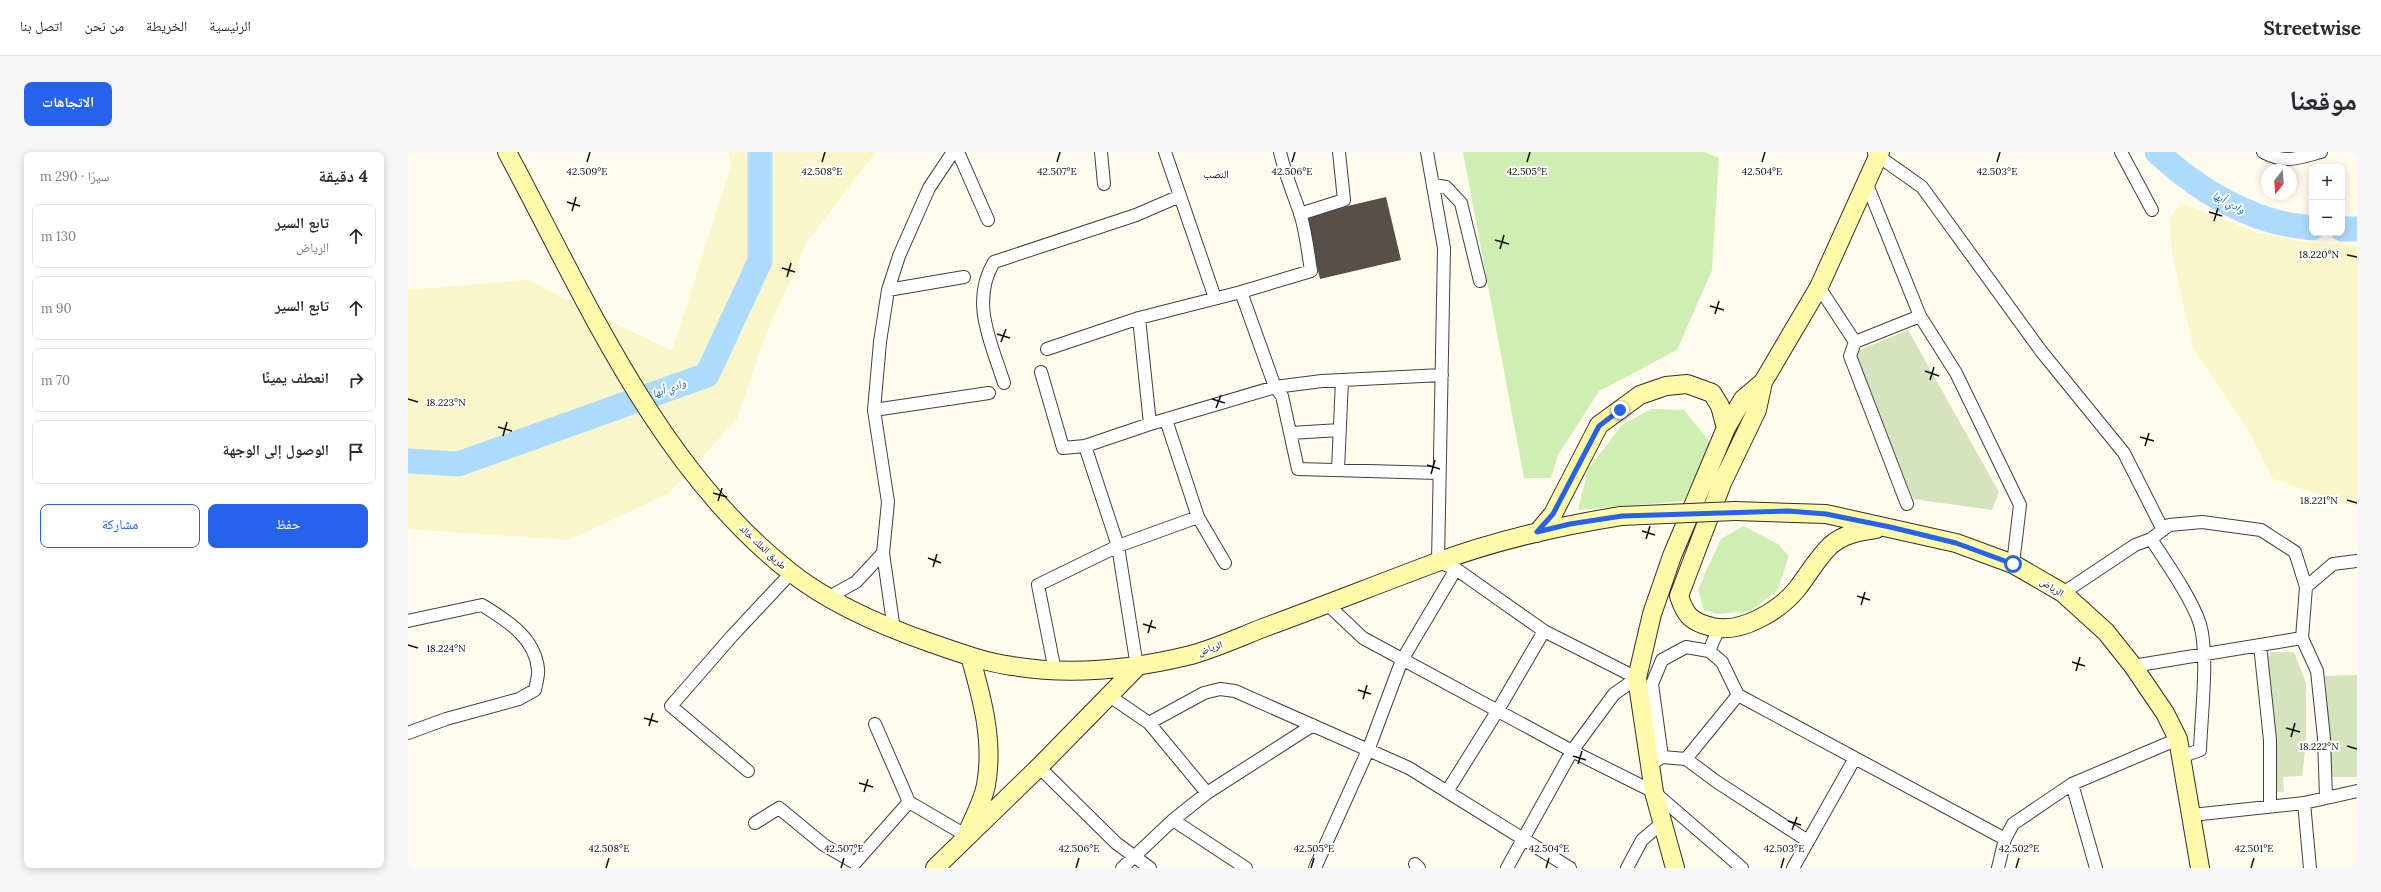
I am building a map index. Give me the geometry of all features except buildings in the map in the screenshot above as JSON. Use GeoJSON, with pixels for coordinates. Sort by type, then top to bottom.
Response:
{"type":"FeatureCollection","features":[{"type":"Feature","properties":{"kind":"street","name":"طريق الملك خالد"},"geometry":{"type":"LineString","coordinates":[[507,152],[619,363],[655,424],[693,474],[757,544],[791,573],[830,597],[894,630],[970,656]]}},
{"type":"Feature","properties":{"kind":"street"},"geometry":{"type":"LineString","coordinates":[[894,630],[883,553],[888,502],[874,410],[880,342],[888,290],[899,256],[929,188],[953,152]]}},
{"type":"Feature","properties":{"kind":"street"},"geometry":{"type":"LineString","coordinates":[[958,152],[988,220]]}},
{"type":"Feature","properties":{"kind":"street"},"geometry":{"type":"LineString","coordinates":[[1101,152],[1104,184]]}},
{"type":"Feature","properties":{"kind":"street"},"geometry":{"type":"LineString","coordinates":[[1165,152],[1215,298]]}},
{"type":"Feature","properties":{"kind":"street"},"geometry":{"type":"LineString","coordinates":[[1047,349],[1139,318],[1241,292],[1311,271],[1300,214],[1285,175],[1280,152]]}},
{"type":"Feature","properties":{"kind":"street"},"geometry":{"type":"LineString","coordinates":[[1300,214],[1344,200],[1339,152]]}},
{"type":"Feature","properties":{"kind":"street"},"geometry":{"type":"LineString","coordinates":[[1428,152],[1444,248],[1442,375],[1438,473],[1438,562],[1456,569],[1544,631],[1637,678]]}},
{"type":"Feature","properties":{"kind":"street"},"geometry":{"type":"LineString","coordinates":[[2121,152],[2152,210]]}},
{"type":"Feature","properties":{"kind":"street"},"geometry":{"type":"LineString","coordinates":[[2263,152],[2274,158],[2290,160],[2321,152]]}},
{"type":"Feature","properties":{"kind":"street"},"geometry":{"type":"LineString","coordinates":[[1890,527],[1853,532],[1831,545],[1796,590],[1775,608],[1751,622],[1719,628],[1697,623],[1684,611],[1679,596],[1722,484],[1757,410],[1763,382],[1819,287],[1877,154],[1922,187],[2041,351],[2124,453],[2163,530]]}},
{"type":"Feature","properties":{"kind":"street"},"geometry":{"type":"LineString","coordinates":[[1866,182],[1920,316],[1956,373],[2020,505],[2013,564]]}},
{"type":"Feature","properties":{"kind":"street"},"geometry":{"type":"LineString","coordinates":[[1434,185],[1446,187],[1461,203],[1480,281]]}},
{"type":"Feature","properties":{"kind":"street"},"geometry":{"type":"LineString","coordinates":[[1004,382],[983,314],[982,300],[985,280],[994,262],[1136,215],[1180,196]]}},
{"type":"Feature","properties":{"kind":"street"},"geometry":{"type":"LineString","coordinates":[[888,290],[964,277]]}},
{"type":"Feature","properties":{"kind":"street"},"geometry":{"type":"LineString","coordinates":[[1819,287],[1855,342]]}},
{"type":"Feature","properties":{"kind":"street"},"geometry":{"type":"LineString","coordinates":[[1241,292],[1275,387],[1282,396],[1298,469],[1438,473]]}},
{"type":"Feature","properties":{"kind":"street"},"geometry":{"type":"LineString","coordinates":[[1907,504],[1850,356],[1855,342],[1920,316]]}},
{"type":"Feature","properties":{"kind":"street"},"geometry":{"type":"LineString","coordinates":[[1139,318],[1150,424]]}},
{"type":"Feature","properties":{"kind":"street"},"geometry":{"type":"LineString","coordinates":[[1041,372],[1063,448],[1085,446],[1150,424],[1275,387],[1342,380],[1442,375]]}},
{"type":"Feature","properties":{"kind":"street"},"geometry":{"type":"LineString","coordinates":[[1338,470],[1342,380]]}},
{"type":"Feature","properties":{"kind":"street"},"geometry":{"type":"LineString","coordinates":[[1656,761],[1637,678],[1652,614],[1672,556],[1726,428],[1743,399],[1763,382]]}},
{"type":"Feature","properties":{"kind":"street"},"geometry":{"type":"LineString","coordinates":[[1537,532],[1553,514],[1599,426],[1640,395],[1666,386],[1687,384],[1712,393],[1720,406],[1726,428]]}},
{"type":"Feature","properties":{"kind":"street"},"geometry":{"type":"LineString","coordinates":[[874,410],[989,394]]}},
{"type":"Feature","properties":{"kind":"street"},"geometry":{"type":"LineString","coordinates":[[1166,420],[1198,517],[1225,563]]}},
{"type":"Feature","properties":{"kind":"street"},"geometry":{"type":"LineString","coordinates":[[1290,433],[1340,430]]}},
{"type":"Feature","properties":{"kind":"street"},"geometry":{"type":"LineString","coordinates":[[935,868],[1039,767],[1137,667],[1118,546],[1085,446]]}},
{"type":"Feature","properties":{"kind":"street","name":"الرياض"},"geometry":{"type":"LineString","coordinates":[[970,656],[1009,666],[1055,671],[1137,667],[1195,654],[1438,562],[1537,532],[1570,524],[1622,516],[1735,511],[1826,514],[1890,527],[1956,543],[2013,564],[2063,593],[2106,632],[2133,666],[2165,712],[2178,739],[2200,868]]}},
{"type":"Feature","properties":{"kind":"street"},"geometry":{"type":"LineString","coordinates":[[1055,671],[1038,585],[1118,546],[1198,517]]}},
{"type":"Feature","properties":{"kind":"street"},"geometry":{"type":"LineString","coordinates":[[2063,593],[2135,545],[2151,539],[2169,525],[2202,522],[2261,530],[2295,552],[2306,587],[2302,638],[2317,671],[2324,738],[2326,797]]}},
{"type":"Feature","properties":{"kind":"street"},"geometry":{"type":"LineString","coordinates":[[2151,539],[2182,588],[2200,624],[2204,653],[2200,750],[2181,757]]}},
{"type":"Feature","properties":{"kind":"street"},"geometry":{"type":"LineString","coordinates":[[830,597],[856,582],[883,553]]}},
{"type":"Feature","properties":{"kind":"street"},"geometry":{"type":"LineString","coordinates":[[2306,587],[2333,564],[2357,561]]}},
{"type":"Feature","properties":{"kind":"street"},"geometry":{"type":"LineString","coordinates":[[1315,868],[1370,748],[1402,660],[1456,569]]}},
{"type":"Feature","properties":{"kind":"street"},"geometry":{"type":"LineString","coordinates":[[748,771],[671,706],[732,636],[791,573]]}},
{"type":"Feature","properties":{"kind":"street"},"geometry":{"type":"LineString","coordinates":[[1327,604],[1363,638],[1498,710],[1572,752],[1654,792],[1742,868]]}},
{"type":"Feature","properties":{"kind":"street"},"geometry":{"type":"LineString","coordinates":[[408,622],[482,605],[510,623],[531,644],[538,669],[535,690],[519,699],[446,719],[408,734]]}},
{"type":"Feature","properties":{"kind":"street"},"geometry":{"type":"LineString","coordinates":[[1709,651],[1719,628]]}},
{"type":"Feature","properties":{"kind":"street"},"geometry":{"type":"LineString","coordinates":[[1448,790],[1498,710],[1544,631]]}},
{"type":"Feature","properties":{"kind":"street"},"geometry":{"type":"LineString","coordinates":[[2133,666],[2204,653],[2302,638]]}},
{"type":"Feature","properties":{"kind":"street"},"geometry":{"type":"LineString","coordinates":[[2260,645],[2270,740],[2270,806]]}},
{"type":"Feature","properties":{"kind":"street"},"geometry":{"type":"LineString","coordinates":[[1674,868],[1654,792],[1656,761],[1652,684],[1662,660],[1686,647],[1709,651],[1722,662],[1738,695],[2005,839]]}},
{"type":"Feature","properties":{"kind":"street"},"geometry":{"type":"LineString","coordinates":[[967,836],[986,786],[990,749],[982,698],[970,656]]}},
{"type":"Feature","properties":{"kind":"street"},"geometry":{"type":"LineString","coordinates":[[1506,868],[1572,752],[1614,694],[1637,678]]}},
{"type":"Feature","properties":{"kind":"street"},"geometry":{"type":"LineString","coordinates":[[1149,723],[1204,693],[1220,689],[1235,691],[1370,748],[1409,768],[1448,790],[1522,840],[1570,868]]}},
{"type":"Feature","properties":{"kind":"street"},"geometry":{"type":"LineString","coordinates":[[1108,695],[1149,723],[1207,793]]}},
{"type":"Feature","properties":{"kind":"street"},"geometry":{"type":"LineString","coordinates":[[1686,759],[1738,695]]}},
{"type":"Feature","properties":{"kind":"street"},"geometry":{"type":"LineString","coordinates":[[875,724],[909,802],[967,836]]}},
{"type":"Feature","properties":{"kind":"street"},"geometry":{"type":"LineString","coordinates":[[1122,868],[1173,820],[1207,793],[1313,725]]}},
{"type":"Feature","properties":{"kind":"street"},"geometry":{"type":"LineString","coordinates":[[1998,868],[2005,839],[2013,824],[2072,784],[2178,739]]}},
{"type":"Feature","properties":{"kind":"street"},"geometry":{"type":"LineString","coordinates":[[1793,868],[1855,758]]}},
{"type":"Feature","properties":{"kind":"street"},"geometry":{"type":"LineString","coordinates":[[1656,761],[1686,759],[1717,782],[1808,841]]}},
{"type":"Feature","properties":{"kind":"street"},"geometry":{"type":"LineString","coordinates":[[1039,767],[1116,843],[1150,868]]}},
{"type":"Feature","properties":{"kind":"street"},"geometry":{"type":"LineString","coordinates":[[2072,784],[2096,868]]}},
{"type":"Feature","properties":{"kind":"street"},"geometry":{"type":"LineString","coordinates":[[2192,815],[2304,803],[2357,791]]}},
{"type":"Feature","properties":{"kind":"street"},"geometry":{"type":"LineString","coordinates":[[755,823],[778,808],[824,845],[855,863],[909,802]]}},
{"type":"Feature","properties":{"kind":"street"},"geometry":{"type":"LineString","coordinates":[[2304,803],[2310,868]]}},
{"type":"Feature","properties":{"kind":"street"},"geometry":{"type":"LineString","coordinates":[[1173,820],[1246,868]]}},
{"type":"Feature","properties":{"kind":"street"},"geometry":{"type":"LineString","coordinates":[[1627,868],[1642,840],[1663,822]]}},
{"type":"Feature","properties":{"kind":"shaded area"},"geometry":{"type":"Polygon","coordinates":[[[728,152],[876,152],[807,242],[763,342],[737,419],[669,493],[569,540],[408,529],[408,290],[528,280],[672,351],[731,166],[728,152]]]}},
{"type":"Feature","properties":{"kind":"shaded area"},"geometry":{"type":"Polygon","coordinates":[[[2181,203],[2256,232],[2306,242],[2357,246],[2357,507],[2273,479],[2249,431],[2194,350],[2172,255],[2170,217],[2181,203]]]}},
{"type":"Feature","properties":{"kind":"green space"},"geometry":{"type":"Polygon","coordinates":[[[1463,152],[1704,152],[1719,158],[1712,270],[1677,350],[1599,391],[1558,455],[1551,478],[1524,478],[1463,152]]]}},
{"type":"Feature","properties":{"kind":"green space"},"geometry":{"type":"Polygon","coordinates":[[[1908,330],[1999,492],[1992,510],[1913,499],[1855,352],[1908,330]]]}},
{"type":"Feature","properties":{"kind":"green space"},"geometry":{"type":"Polygon","coordinates":[[[1651,409],[1684,410],[1710,442],[1684,501],[1578,510],[1588,469],[1622,425],[1651,409]]]}},
{"type":"Feature","properties":{"kind":"green space"},"geometry":{"type":"Polygon","coordinates":[[[1743,526],[1778,544],[1789,556],[1777,591],[1750,611],[1717,614],[1704,610],[1698,590],[1706,571],[1721,539],[1743,526]]]}},
{"type":"Feature","properties":{"kind":"green space"},"geometry":{"type":"Polygon","coordinates":[[[2270,652],[2294,652],[2306,683],[2306,743],[2302,776],[2283,777],[2284,792],[2274,793],[2266,661],[2270,652]]]}},
{"type":"Feature","properties":{"kind":"green space"},"geometry":{"type":"Polygon","coordinates":[[[2357,675],[2357,777],[2332,777],[2325,676],[2357,675]]]}},
{"type":"Feature","properties":{"kind":"waterway","name":"وادي أبها"},"geometry":{"type":"LineString","coordinates":[[408,461],[458,464],[707,375],[760,261],[760,152]]}},
{"type":"Feature","properties":{"kind":"waterway","name":"وادي أبها"},"geometry":{"type":"LineString","coordinates":[[2157,152],[2196,184],[2226,202],[2257,216],[2287,224],[2309,228]]}},
{"type":"Feature","properties":{"kind":"waterway","name":"وادي أبها"},"geometry":{"type":"LineString","coordinates":[[2345,229],[2357,229]]}},
{"type":"Feature","properties":{"kind":"district","name":"النصب"},"geometry":{"type":"Point","coordinates":[1216,174]}},
{"type":"Feature","properties":{"kind":"route"},"geometry":{"type":"LineString","coordinates":[[1620,410],[1599,426],[1588,444],[1553,514],[1537,532],[1570,524],[1622,516],[1735,511],[1788,511],[1826,514],[1890,527],[1956,543],[2013,564]]}}]}
